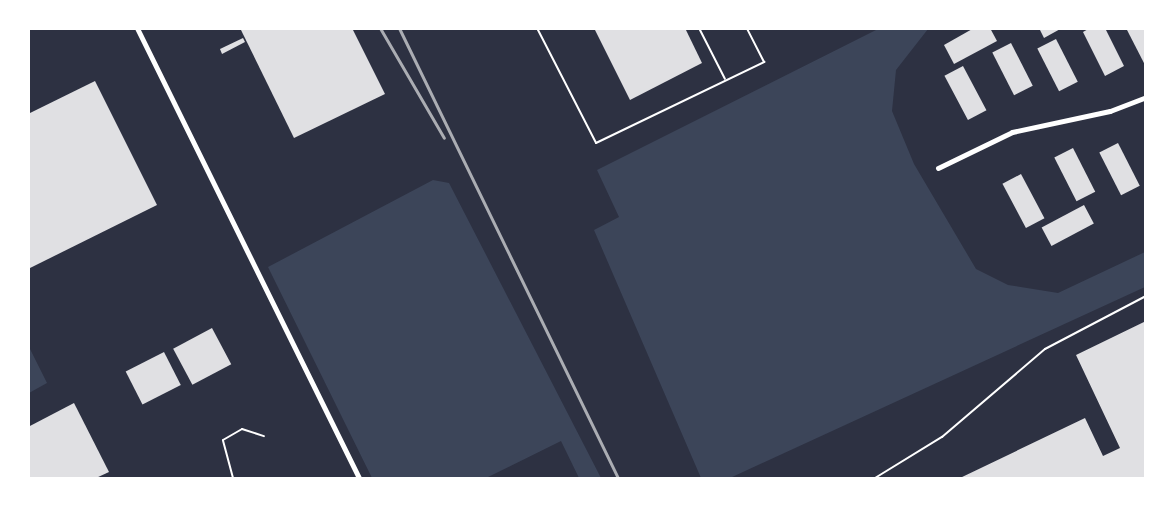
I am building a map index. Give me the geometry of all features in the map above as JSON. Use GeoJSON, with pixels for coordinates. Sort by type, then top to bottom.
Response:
{"type":"FeatureCollection","features":[{"type":"Feature","properties":{"kind":"street"},"geometry":{"type":"LineString","coordinates":[[137,28],[359,478]]}},
{"type":"Feature","properties":{"kind":"street"},"geometry":{"type":"LineString","coordinates":[[938,168],[1012,132],[1110,111],[1146,97]]}},
{"type":"Feature","properties":{"kind":"lane"},"geometry":{"type":"LineString","coordinates":[[537,28],[596,143],[764,62],[747,28]]}},
{"type":"Feature","properties":{"kind":"lane"},"geometry":{"type":"LineString","coordinates":[[699,28],[726,81]]}},
{"type":"Feature","properties":{"kind":"lane"},"geometry":{"type":"LineString","coordinates":[[875,478],[942,437],[1045,349],[1146,296]]}},
{"type":"Feature","properties":{"kind":"lane"},"geometry":{"type":"LineString","coordinates":[[233,478],[223,440],[242,429],[264,435]]}},
{"type":"Feature","properties":{"kind":"shaded area"},"geometry":{"type":"Polygon","coordinates":[[[880,28],[928,29],[896,70],[892,111],[914,164],[976,269],[1008,285],[1058,293],[1145,252],[1145,287],[730,478],[701,478],[594,230],[619,217],[597,170],[880,28]]]}},
{"type":"Feature","properties":{"kind":"shaded area"},"geometry":{"type":"Polygon","coordinates":[[[433,180],[449,183],[601,478],[579,478],[561,441],[486,478],[372,478],[268,267],[433,180]]]}},
{"type":"Feature","properties":{"kind":"shaded area"},"geometry":{"type":"Polygon","coordinates":[[[29,347],[47,383],[28,393],[29,347]]]}},
{"type":"Feature","properties":{"kind":"building"},"geometry":{"type":"Polygon","coordinates":[[[240,28],[352,28],[385,94],[294,138],[240,28]]]}},
{"type":"Feature","properties":{"kind":"building"},"geometry":{"type":"Polygon","coordinates":[[[594,28],[685,28],[702,63],[630,100],[594,28]]]}},
{"type":"Feature","properties":{"kind":"building"},"geometry":{"type":"Polygon","coordinates":[[[974,28],[990,28],[997,41],[954,64],[944,45],[974,28]]]}},
{"type":"Feature","properties":{"kind":"building"},"geometry":{"type":"Polygon","coordinates":[[[1039,28],[1062,28],[1044,38],[1039,28]]]}},
{"type":"Feature","properties":{"kind":"building"},"geometry":{"type":"Polygon","coordinates":[[[1090,28],[1105,28],[1124,66],[1105,76],[1083,32],[1090,28]]]}},
{"type":"Feature","properties":{"kind":"building"},"geometry":{"type":"Polygon","coordinates":[[[1126,28],[1146,28],[1146,67],[1126,28]]]}},
{"type":"Feature","properties":{"kind":"building"},"geometry":{"type":"Polygon","coordinates":[[[243,38],[245,42],[222,54],[220,49],[243,38]]]}},
{"type":"Feature","properties":{"kind":"building"},"geometry":{"type":"Polygon","coordinates":[[[1056,39],[1078,82],[1059,91],[1037,49],[1056,39]]]}},
{"type":"Feature","properties":{"kind":"building"},"geometry":{"type":"Polygon","coordinates":[[[1011,43],[1033,86],[1014,95],[992,53],[1011,43]]]}},
{"type":"Feature","properties":{"kind":"building"},"geometry":{"type":"Polygon","coordinates":[[[963,66],[986,110],[968,120],[944,76],[963,66]]]}},
{"type":"Feature","properties":{"kind":"building"},"geometry":{"type":"Polygon","coordinates":[[[95,81],[157,205],[28,269],[28,114],[95,81]]]}},
{"type":"Feature","properties":{"kind":"building"},"geometry":{"type":"Polygon","coordinates":[[[1118,143],[1140,186],[1121,195],[1099,153],[1118,143]]]}},
{"type":"Feature","properties":{"kind":"building"},"geometry":{"type":"Polygon","coordinates":[[[1073,148],[1095,192],[1077,201],[1054,158],[1073,148]]]}},
{"type":"Feature","properties":{"kind":"building"},"geometry":{"type":"Polygon","coordinates":[[[1021,174],[1044,218],[1026,228],[1002,184],[1021,174]]]}},
{"type":"Feature","properties":{"kind":"building"},"geometry":{"type":"Polygon","coordinates":[[[1084,205],[1094,224],[1051,246],[1042,228],[1084,205]]]}},
{"type":"Feature","properties":{"kind":"building"},"geometry":{"type":"Polygon","coordinates":[[[1146,321],[1146,478],[960,478],[1085,418],[1103,456],[1120,448],[1076,355],[1146,321]]]}},
{"type":"Feature","properties":{"kind":"building"},"geometry":{"type":"Polygon","coordinates":[[[212,328],[231,364],[192,385],[173,349],[212,328]]]}},
{"type":"Feature","properties":{"kind":"building"},"geometry":{"type":"Polygon","coordinates":[[[164,352],[181,385],[142,404],[126,372],[164,352]]]}},
{"type":"Feature","properties":{"kind":"building"},"geometry":{"type":"Polygon","coordinates":[[[74,403],[109,472],[96,478],[28,478],[28,427],[74,403]]]}},
{"type":"Feature","properties":{"kind":"railway"},"geometry":{"type":"LineString","coordinates":[[380,28],[444,138]]}},
{"type":"Feature","properties":{"kind":"railway"},"geometry":{"type":"LineString","coordinates":[[399,28],[618,478]]}}]}
